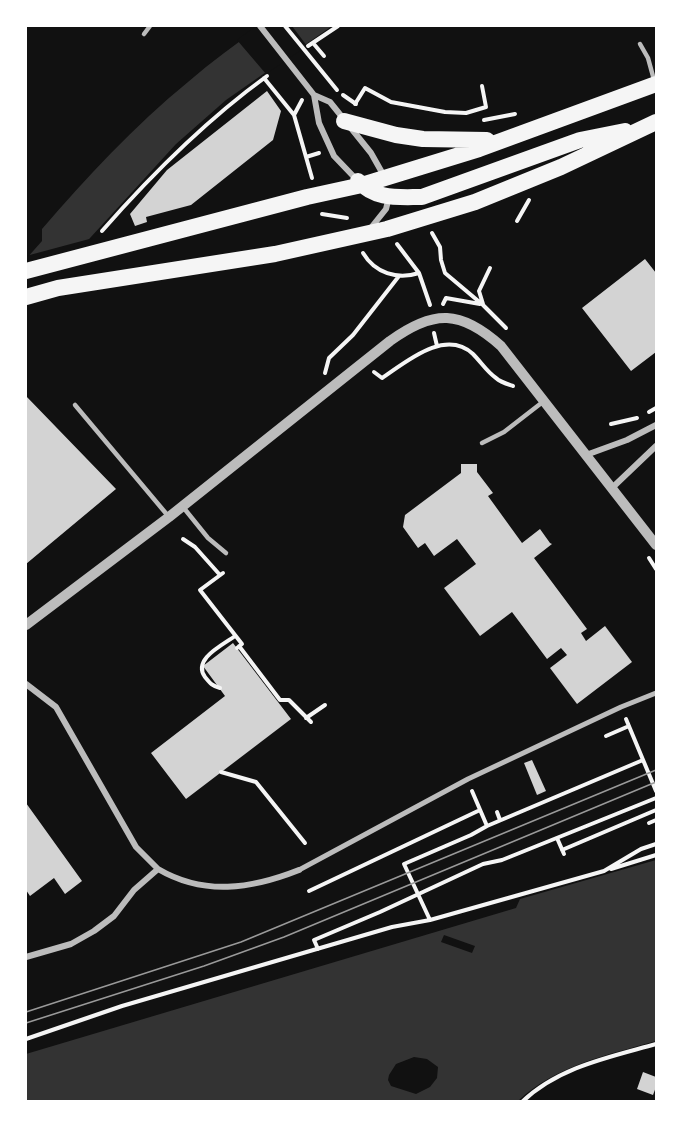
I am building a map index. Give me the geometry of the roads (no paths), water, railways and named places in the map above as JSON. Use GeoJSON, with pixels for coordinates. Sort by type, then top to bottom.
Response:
{"type":"FeatureCollection","features":[{"type":"Feature","properties":{"kind":"highway"},"geometry":{"type":"LineString","coordinates":[[26,271],[359,182],[385,178],[506,139],[656,85]]}},
{"type":"Feature","properties":{"kind":"highway"},"geometry":{"type":"LineString","coordinates":[[344,120],[396,135],[423,139],[463,141],[506,139]]}},
{"type":"Feature","properties":{"kind":"highway"},"geometry":{"type":"LineString","coordinates":[[359,182],[375,194],[399,199],[422,197],[580,140],[653,124]]}},
{"type":"Feature","properties":{"kind":"highway"},"geometry":{"type":"LineString","coordinates":[[26,297],[58,288],[275,254],[359,236],[475,202],[561,167],[653,124]]}},
{"type":"Feature","properties":{"kind":"street"},"geometry":{"type":"LineString","coordinates":[[260,26],[315,95],[330,102],[371,153],[385,178],[389,197],[386,209],[377,222],[359,236]]}},
{"type":"Feature","properties":{"kind":"street"},"geometry":{"type":"LineString","coordinates":[[315,95],[319,123],[334,156],[359,182]]}},
{"type":"Feature","properties":{"kind":"street"},"geometry":{"type":"LineString","coordinates":[[26,625],[183,507],[374,353],[416,324],[432,318],[459,319],[474,325],[495,340],[657,545]]}},
{"type":"Feature","properties":{"kind":"street"},"geometry":{"type":"LineString","coordinates":[[586,455],[627,440],[657,425]]}},
{"type":"Feature","properties":{"kind":"street"},"geometry":{"type":"LineString","coordinates":[[612,488],[657,446]]}},
{"type":"Feature","properties":{"kind":"street"},"geometry":{"type":"LineString","coordinates":[[26,684],[56,707],[136,847],[158,869],[184,882],[213,887],[252,885],[299,870],[468,779],[621,707],[657,693]]}},
{"type":"Feature","properties":{"kind":"street"},"geometry":{"type":"LineString","coordinates":[[26,957],[71,944],[94,931],[114,916],[134,890],[158,869]]}},
{"type":"Feature","properties":{"kind":"lane"},"geometry":{"type":"LineString","coordinates":[[144,34],[150,26]]}},
{"type":"Feature","properties":{"kind":"lane"},"geometry":{"type":"LineString","coordinates":[[640,44],[653,71],[656,85]]}},
{"type":"Feature","properties":{"kind":"lane"},"geometry":{"type":"LineString","coordinates":[[483,442],[504,432],[544,400]]}},
{"type":"Feature","properties":{"kind":"lane"},"geometry":{"type":"LineString","coordinates":[[75,405],[170,517]]}},
{"type":"Feature","properties":{"kind":"lane"},"geometry":{"type":"LineString","coordinates":[[183,507],[208,538],[226,553]]}},
{"type":"Feature","properties":{"kind":"tram line"},"geometry":{"type":"LineString","coordinates":[[26,1012],[241,942],[656,770]]}},
{"type":"Feature","properties":{"kind":"tram line"},"geometry":{"type":"LineString","coordinates":[[26,1023],[204,966],[284,937],[656,782]]}}]}
